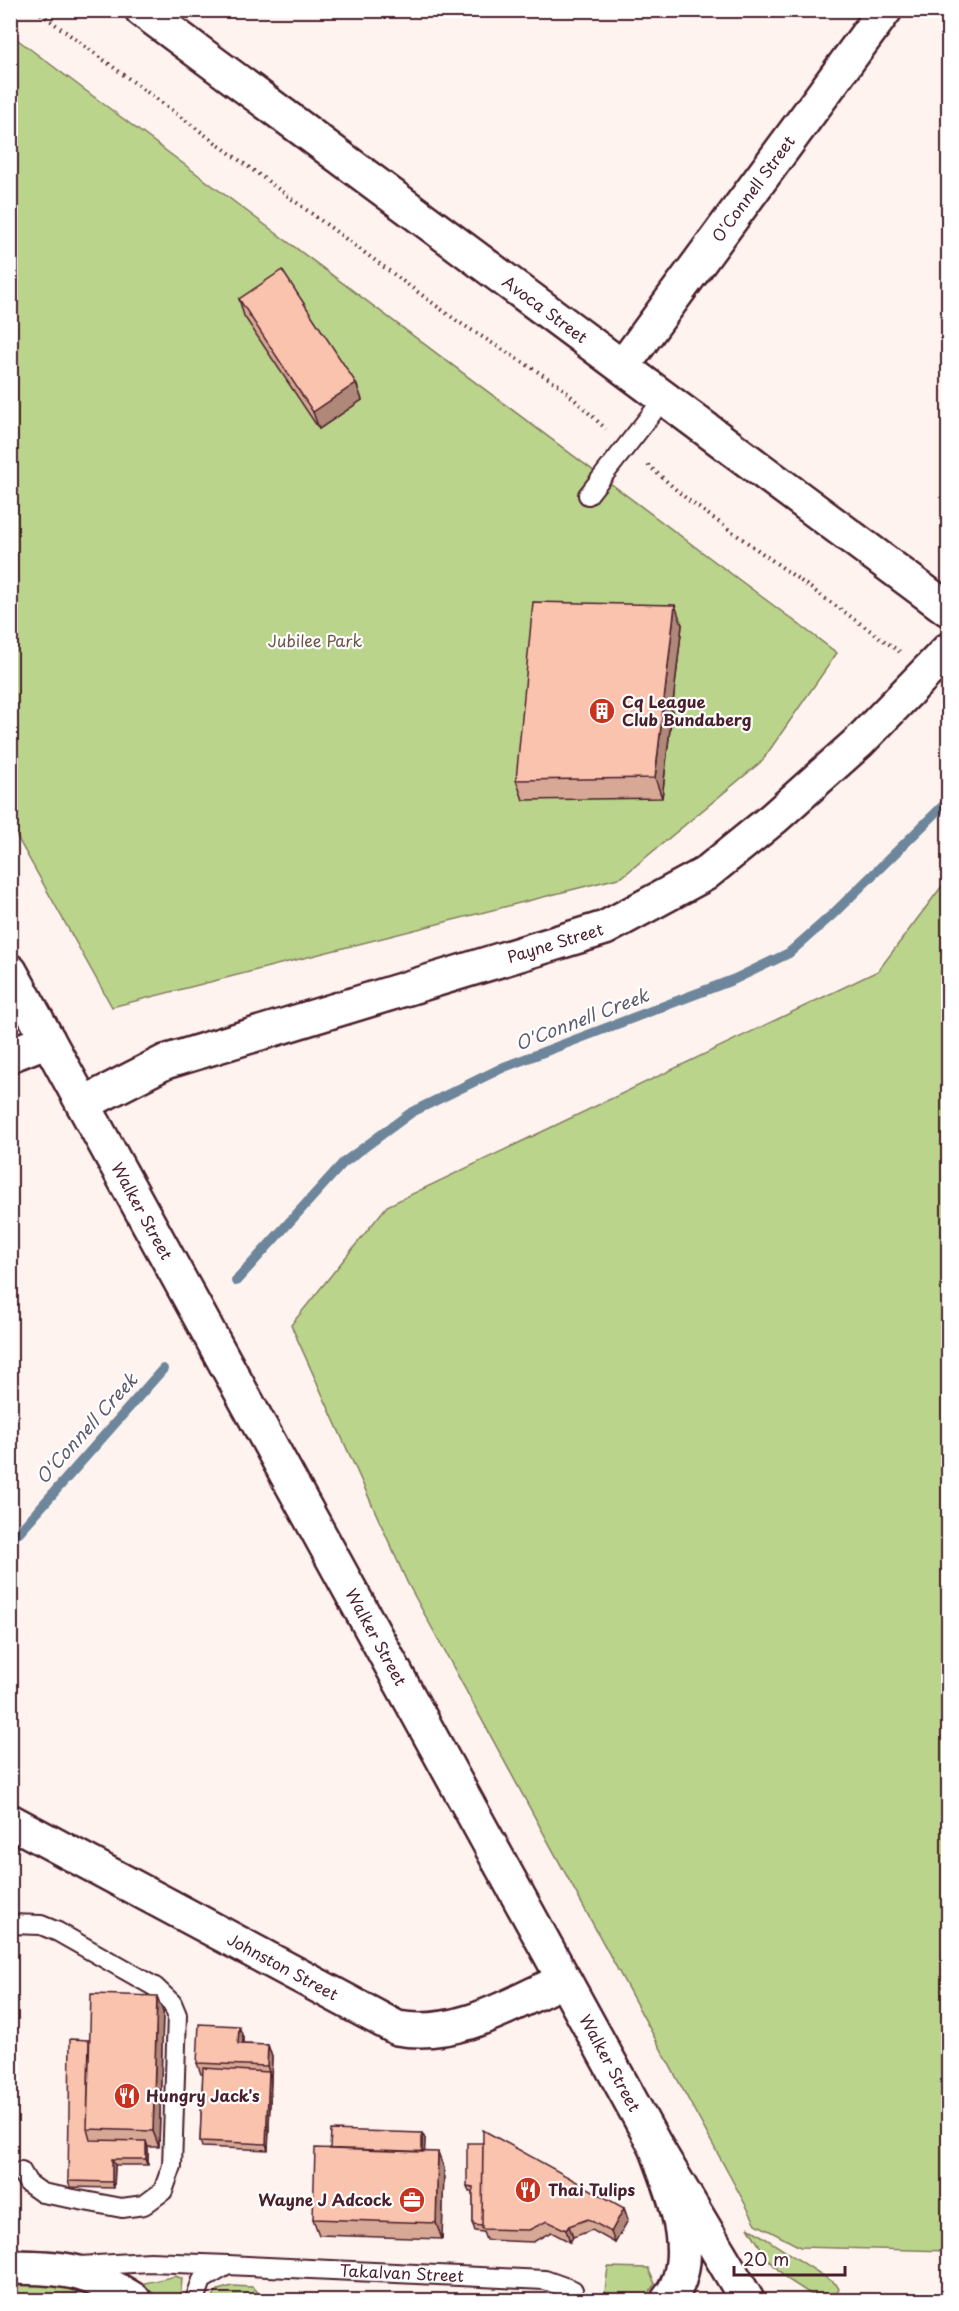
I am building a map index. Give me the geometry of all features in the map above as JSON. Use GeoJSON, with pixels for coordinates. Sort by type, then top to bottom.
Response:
{"type":"FeatureCollection","features":[{"type":"Feature","properties":{"kind":"main road","name":"Avoca Street"},"geometry":{"type":"LineString","coordinates":[[142,10],[948,609]]}},
{"type":"Feature","properties":{"kind":"main road","name":"O'Connell Street"},"geometry":{"type":"LineString","coordinates":[[623,366],[885,10]]}},
{"type":"Feature","properties":{"kind":"main road","name":"Payne Street"},"geometry":{"type":"LineString","coordinates":[[83,1104],[165,1062],[605,928],[705,874],[774,818],[859,742],[938,661]]}},
{"type":"Feature","properties":{"kind":"main road","name":"Walker Street"},"geometry":{"type":"LineString","coordinates":[[10,971],[656,2147],[747,2301]]}},
{"type":"Feature","properties":{"kind":"main road"},"geometry":{"type":"LineString","coordinates":[[10,1055],[48,1040]]}},
{"type":"Feature","properties":{"kind":"main road","name":"Johnston Street"},"geometry":{"type":"LineString","coordinates":[[10,1821],[397,2028],[415,2031],[460,2026],[564,1980]]}},
{"type":"Feature","properties":{"kind":"main road"},"geometry":{"type":"LineString","coordinates":[[656,2147],[675,2198],[683,2259],[679,2280],[668,2301]]}},
{"type":"Feature","properties":{"kind":"main road","name":"Takalvan Street"},"geometry":{"type":"LineString","coordinates":[[10,2266],[59,2267]]}},
{"type":"Feature","properties":{"kind":"main road"},"geometry":{"type":"LineString","coordinates":[[59,2267],[93,2276],[135,2301]]}},
{"type":"Feature","properties":{"kind":"lane"},"geometry":{"type":"LineString","coordinates":[[588,495],[665,397]]}},
{"type":"Feature","properties":{"kind":"lane"},"geometry":{"type":"LineString","coordinates":[[10,1924],[41,1925],[58,1932],[155,1987],[172,2003],[177,2015],[172,2166],[170,2178],[159,2195],[144,2205],[122,2208],[42,2193],[28,2183],[21,2171]]}},
{"type":"Feature","properties":{"kind":"lane","name":"Takalvan Street"},"geometry":{"type":"LineString","coordinates":[[59,2267],[150,2262],[228,2265],[545,2280],[573,2290]]}},
{"type":"Feature","properties":{"kind":"lane"},"geometry":{"type":"LineString","coordinates":[[195,2301],[202,2280],[228,2265]]}},
{"type":"Feature","properties":{"kind":"path"},"geometry":{"type":"LineString","coordinates":[[36,10],[457,321],[559,385],[688,500],[938,661]]}},
{"type":"Feature","properties":{"kind":"green space","name":"Jubilee Park"},"geometry":{"type":"Polygon","coordinates":[[[10,34],[837,653],[762,761],[622,877],[112,1007],[11,826],[10,34]]]}},
{"type":"Feature","properties":{"kind":"green space"},"geometry":{"type":"Polygon","coordinates":[[[948,878],[948,2251],[800,2247],[756,2224],[407,1582],[291,1325],[387,1206],[878,971],[948,878]]]}},
{"type":"Feature","properties":{"kind":"green space"},"geometry":{"type":"Polygon","coordinates":[[[748,2227],[836,2284],[839,2289],[837,2293],[812,2295],[787,2279],[767,2258],[748,2227]]]}},
{"type":"Feature","properties":{"kind":"green space"},"geometry":{"type":"Polygon","coordinates":[[[608,2267],[648,2268],[655,2284],[643,2300],[604,2300],[608,2267]]]}},
{"type":"Feature","properties":{"kind":"green space"},"geometry":{"type":"Polygon","coordinates":[[[176,2276],[182,2279],[180,2300],[164,2300],[140,2284],[176,2276]]]}},
{"type":"Feature","properties":{"kind":"green space"},"geometry":{"type":"Polygon","coordinates":[[[33,2284],[71,2287],[111,2300],[11,2300],[14,2286],[33,2284]]]}},
{"type":"Feature","properties":{"kind":"green space"},"geometry":{"type":"Polygon","coordinates":[[[232,2286],[252,2287],[257,2291],[258,2300],[211,2300],[218,2290],[232,2286]]]}},
{"type":"Feature","properties":{"kind":"building"},"geometry":{"type":"Polygon","coordinates":[[[282,270],[356,383],[313,412],[239,299],[282,270]]]}},
{"type":"Feature","properties":{"kind":"building","name":"Cq League Club Bundaberg"},"geometry":{"type":"Polygon","coordinates":[[[533,602],[675,605],[655,778],[516,780],[533,602]]]}},
{"type":"Feature","properties":{"kind":"building","name":"Hungry Jack's"},"geometry":{"type":"Polygon","coordinates":[[[91,1994],[157,1996],[153,2131],[87,2129],[91,1994]]]}},
{"type":"Feature","properties":{"kind":"building"},"geometry":{"type":"Polygon","coordinates":[[[199,2024],[239,2026],[238,2044],[268,2045],[267,2066],[197,2063],[199,2024]]]}},
{"type":"Feature","properties":{"kind":"building"},"geometry":{"type":"Polygon","coordinates":[[[70,2039],[89,2040],[87,2129],[90,2140],[146,2141],[146,2159],[112,2159],[112,2182],[68,2181],[70,2039]]]}},
{"type":"Feature","properties":{"kind":"building"},"geometry":{"type":"Polygon","coordinates":[[[203,2068],[269,2072],[266,2144],[200,2141],[203,2068]]]}},
{"type":"Feature","properties":{"kind":"building"},"geometry":{"type":"Polygon","coordinates":[[[331,2130],[422,2133],[422,2152],[330,2149],[331,2130]]]}},
{"type":"Feature","properties":{"kind":"building","name":"Thai Tulips"},"geometry":{"type":"Polygon","coordinates":[[[483,2130],[624,2208],[611,2232],[588,2219],[569,2226],[566,2230],[547,2221],[529,2230],[482,2229],[483,2130]]]}},
{"type":"Feature","properties":{"kind":"building"},"geometry":{"type":"Polygon","coordinates":[[[467,2143],[483,2143],[482,2226],[473,2225],[473,2187],[467,2186],[467,2143]]]}},
{"type":"Feature","properties":{"kind":"building"},"geometry":{"type":"Polygon","coordinates":[[[315,2148],[438,2152],[436,2223],[313,2219],[315,2148]]]}},
{"type":"Feature","properties":{"kind":"waterway","name":"O'Connell Creek"},"geometry":{"type":"LineString","coordinates":[[236,1281],[343,1163],[412,1112],[504,1067],[735,979],[789,953],[833,914],[948,801]]}},
{"type":"Feature","properties":{"kind":"waterway","name":"O'Connell Creek"},"geometry":{"type":"LineString","coordinates":[[10,1538],[19,1532],[163,1369]]}},
{"type":"Feature","properties":{"kind":"place","name":"Cq League Club Bundaberg"},"geometry":{"type":"Point","coordinates":[602,711]}},
{"type":"Feature","properties":{"kind":"place","name":"Hungry Jack's"},"geometry":{"type":"Point","coordinates":[127,2096]}},
{"type":"Feature","properties":{"kind":"place","name":"Thai Tulips"},"geometry":{"type":"Point","coordinates":[528,2190]}},
{"type":"Feature","properties":{"kind":"place","name":"Wayne J Adcock"},"geometry":{"type":"Point","coordinates":[412,2200]}}]}
